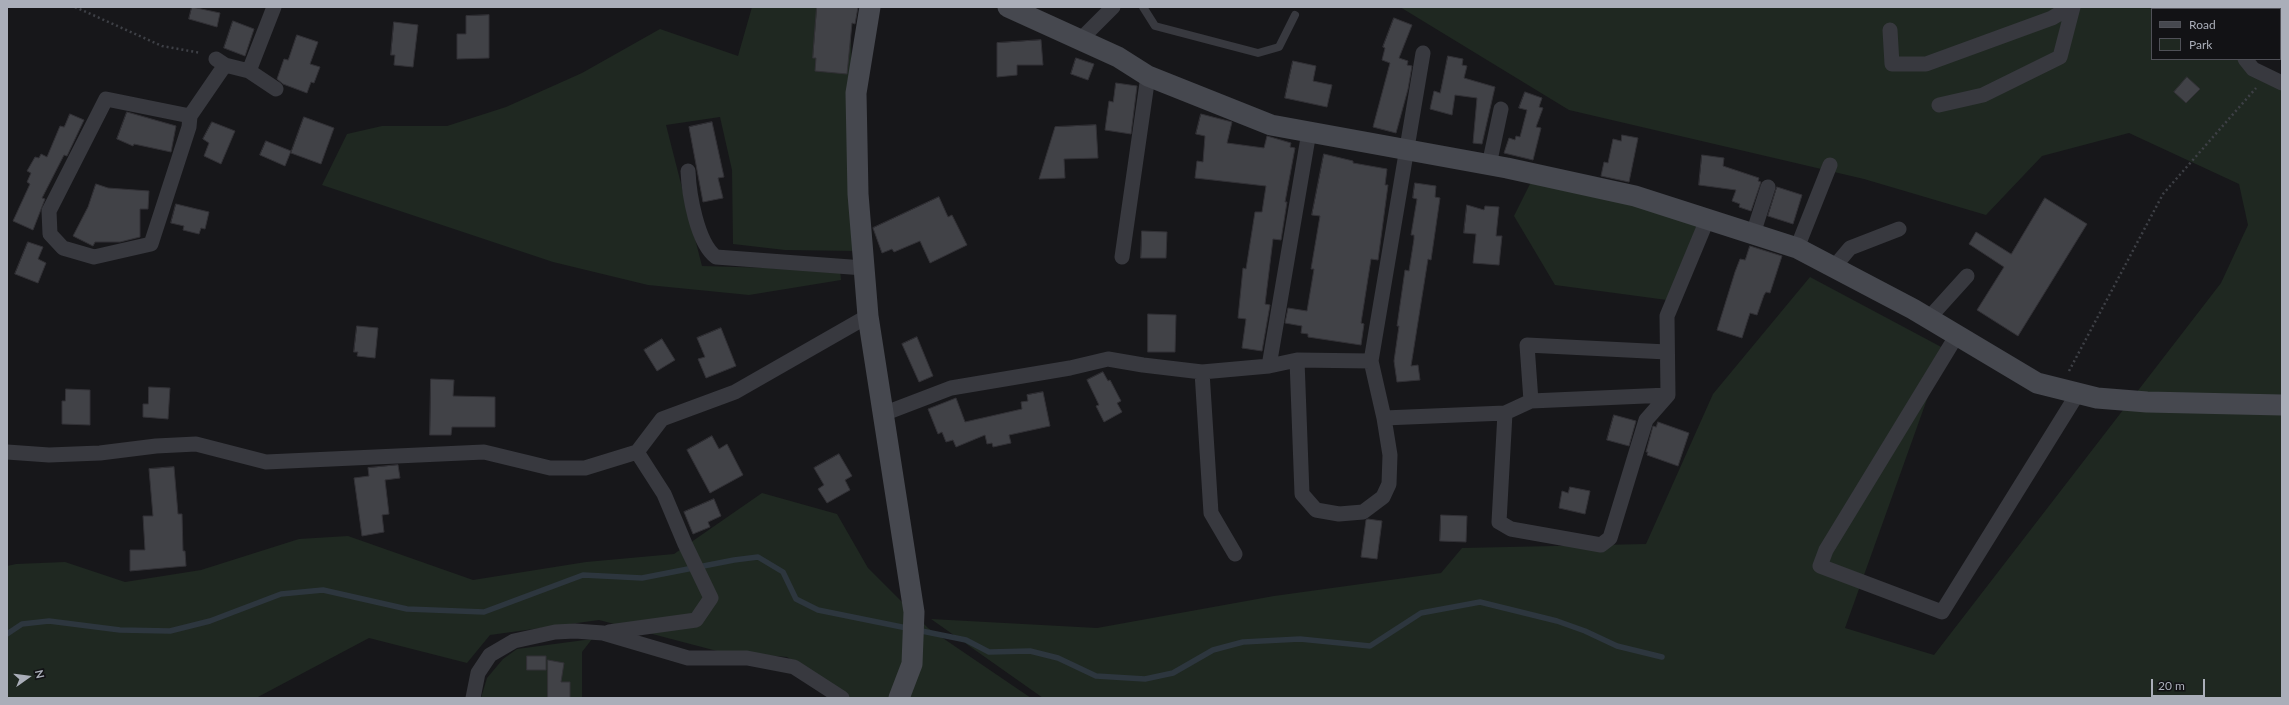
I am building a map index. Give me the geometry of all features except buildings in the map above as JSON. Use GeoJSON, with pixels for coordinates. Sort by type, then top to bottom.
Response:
{"type":"FeatureCollection","features":[{"type":"Feature","properties":{"kind":"street"},"geometry":{"type":"LineString","coordinates":[[249,71],[274,7]]}},
{"type":"Feature","properties":{"kind":"street"},"geometry":{"type":"LineString","coordinates":[[870,7],[856,93],[858,194],[868,316],[914,612],[912,664],[899,698]]}},
{"type":"Feature","properties":{"kind":"street"},"geometry":{"type":"LineString","coordinates":[[1008,7],[1118,56],[1148,76],[1271,125],[1488,165],[1635,196],[1798,248],[1929,318],[2037,383],[2097,398],[2147,402],[2282,405]]}},
{"type":"Feature","properties":{"kind":"street"},"geometry":{"type":"LineString","coordinates":[[1080,40],[1113,7]]}},
{"type":"Feature","properties":{"kind":"street"},"geometry":{"type":"LineString","coordinates":[[1890,30],[1892,64],[1926,64],[2052,18],[2071,7]]}},
{"type":"Feature","properties":{"kind":"street"},"geometry":{"type":"LineString","coordinates":[[1939,105],[1983,95],[2060,57],[2071,7]]}},
{"type":"Feature","properties":{"kind":"street"},"geometry":{"type":"LineString","coordinates":[[1297,360],[1302,494],[1316,510],[1338,514],[1363,512],[1383,497],[1389,484],[1390,455],[1384,418],[1371,361],[1423,53]]}},
{"type":"Feature","properties":{"kind":"street"},"geometry":{"type":"LineString","coordinates":[[2246,60],[2253,69],[2282,83]]}},
{"type":"Feature","properties":{"kind":"street"},"geometry":{"type":"LineString","coordinates":[[190,116],[106,99],[49,211],[50,234],[63,248],[94,257],[151,244],[189,127],[190,116],[220,62],[249,71],[276,89]]}},
{"type":"Feature","properties":{"kind":"street"},"geometry":{"type":"LineString","coordinates":[[1122,257],[1148,76]]}},
{"type":"Feature","properties":{"kind":"street"},"geometry":{"type":"LineString","coordinates":[[1488,165],[1501,109]]}},
{"type":"Feature","properties":{"kind":"street"},"geometry":{"type":"LineString","coordinates":[[1269,366],[1309,132]]}},
{"type":"Feature","properties":{"kind":"street"},"geometry":{"type":"LineString","coordinates":[[1798,248],[1830,166]]}},
{"type":"Feature","properties":{"kind":"street"},"geometry":{"type":"LineString","coordinates":[[688,171],[689,194],[708,250],[716,257],[864,268]]}},
{"type":"Feature","properties":{"kind":"street"},"geometry":{"type":"LineString","coordinates":[[1753,234],[1768,187]]}},
{"type":"Feature","properties":{"kind":"street"},"geometry":{"type":"LineString","coordinates":[[1505,413],[1498,522],[1511,529],[1601,545],[1610,538],[1646,420],[1668,395],[1667,316],[1707,220]]}},
{"type":"Feature","properties":{"kind":"street"},"geometry":{"type":"LineString","coordinates":[[1834,268],[1850,248],[1899,229]]}},
{"type":"Feature","properties":{"kind":"street"},"geometry":{"type":"LineString","coordinates":[[1929,318],[1967,276]]}},
{"type":"Feature","properties":{"kind":"street"},"geometry":{"type":"LineString","coordinates":[[7,452],[49,455],[100,453],[156,446],[196,444],[266,462],[484,452],[550,468],[585,468],[637,452],[662,418],[735,392],[868,316]]}},
{"type":"Feature","properties":{"kind":"street"},"geometry":{"type":"LineString","coordinates":[[1956,334],[1826,550],[1820,566],[1942,612],[2069,391]]}},
{"type":"Feature","properties":{"kind":"street"},"geometry":{"type":"LineString","coordinates":[[1531,401],[1527,345],[1667,352]]}},
{"type":"Feature","properties":{"kind":"street"},"geometry":{"type":"LineString","coordinates":[[883,414],[951,388],[1070,368],[1108,359],[1202,372],[1269,366],[1297,360],[1371,361]]}},
{"type":"Feature","properties":{"kind":"street"},"geometry":{"type":"LineString","coordinates":[[1202,372],[1211,513],[1235,554]]}},
{"type":"Feature","properties":{"kind":"street"},"geometry":{"type":"LineString","coordinates":[[1384,418],[1505,413],[1531,401],[1668,395]]}},
{"type":"Feature","properties":{"kind":"street"},"geometry":{"type":"LineString","coordinates":[[473,698],[478,673],[490,655],[514,641],[554,632],[603,633],[696,620],[711,598],[684,544],[664,494],[637,452]]}},
{"type":"Feature","properties":{"kind":"street"},"geometry":{"type":"LineString","coordinates":[[603,633],[688,658],[747,658],[794,667],[842,698]]}},
{"type":"Feature","properties":{"kind":"lane"},"geometry":{"type":"LineString","coordinates":[[1143,7],[1155,26],[1258,53],[1279,47],[1295,15]]}},
{"type":"Feature","properties":{"kind":"path"},"geometry":{"type":"LineString","coordinates":[[75,7],[162,46],[206,54],[220,62]]}},
{"type":"Feature","properties":{"kind":"path"},"geometry":{"type":"LineString","coordinates":[[2069,391],[2163,194],[2266,76]]}},
{"type":"Feature","properties":{"kind":"green space"},"geometry":{"type":"Polygon","coordinates":[[[752,7],[850,7],[857,251],[785,250],[733,244],[732,170],[720,117],[666,125],[702,266],[840,270],[841,280],[749,295],[648,285],[553,262],[322,185],[347,134],[382,126],[447,126],[506,107],[582,73],[660,29],[738,56],[752,7]]]}},
{"type":"Feature","properties":{"kind":"green space"},"geometry":{"type":"Polygon","coordinates":[[[1400,7],[2262,7],[2151,8],[2151,60],[2251,60],[2282,80],[2282,698],[1043,698],[931,619],[1097,628],[1274,596],[1441,573],[1462,548],[1646,544],[1713,394],[1810,277],[1945,349],[1845,628],[1934,655],[2221,283],[2248,225],[2239,184],[2129,133],[2042,156],[1986,215],[1864,179],[1569,110],[1400,7]]]}},
{"type":"Feature","properties":{"kind":"green space"},"geometry":{"type":"Polygon","coordinates":[[[1531,182],[1701,221],[1667,300],[1555,285],[1514,216],[1531,182]]]}},
{"type":"Feature","properties":{"kind":"green space"},"geometry":{"type":"Polygon","coordinates":[[[762,493],[837,514],[868,568],[928,628],[1031,698],[849,698],[787,657],[717,651],[599,620],[490,635],[467,663],[369,638],[256,698],[7,698],[7,566],[16,564],[65,562],[125,582],[201,570],[299,539],[348,536],[473,580],[586,562],[674,554],[762,493]]]}},
{"type":"Feature","properties":{"kind":"green space"},"geometry":{"type":"Polygon","coordinates":[[[592,639],[582,652],[582,698],[481,698],[487,678],[503,659],[517,649],[592,639]]]}},
{"type":"Feature","properties":{"kind":"waterway"},"geometry":{"type":"LineString","coordinates":[[7,634],[22,624],[49,621],[120,630],[170,631],[210,621],[281,594],[323,590],[407,609],[484,612],[583,575],[642,578],[734,560],[758,557],[783,572],[796,599],[818,610],[966,640],[989,652],[1030,651],[1058,658],[1096,676],[1145,679],[1173,673],[1213,650],[1243,642],[1300,639],[1370,646],[1421,613],[1480,602],[1557,621],[1585,631],[1617,646],[1662,657]]}}]}
